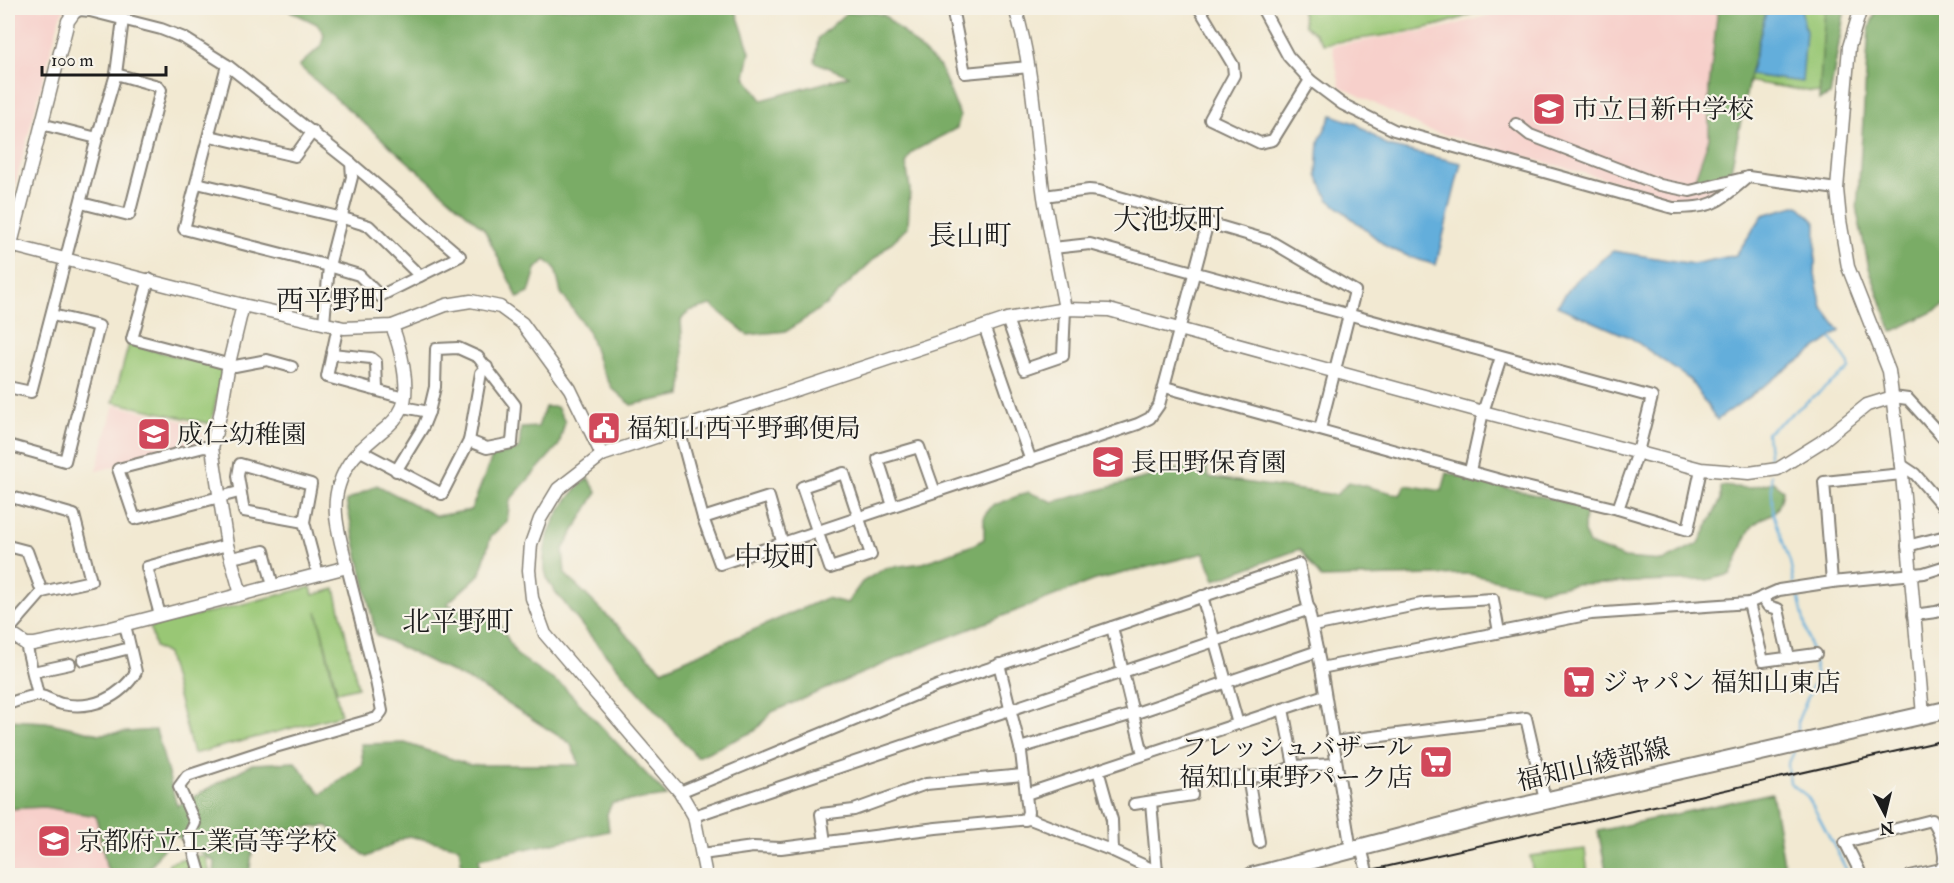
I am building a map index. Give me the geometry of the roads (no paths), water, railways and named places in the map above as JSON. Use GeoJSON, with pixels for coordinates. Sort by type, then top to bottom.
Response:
{"type":"FeatureCollection","features":[{"type":"Feature","properties":{"kind":"main road","name":"福知山綾部線"},"geometry":{"type":"LineString","coordinates":[[1252,876],[1545,800],[1947,710]]}},
{"type":"Feature","properties":{"kind":"street"},"geometry":{"type":"LineString","coordinates":[[952,8],[965,73],[1029,67]]}},
{"type":"Feature","properties":{"kind":"street"},"geometry":{"type":"LineString","coordinates":[[1007,319],[1025,369],[1063,357],[1065,309],[1044,196],[1029,67],[1015,8]]}},
{"type":"Feature","properties":{"kind":"street"},"geometry":{"type":"LineString","coordinates":[[1199,8],[1233,66],[1234,75],[1210,119],[1260,143],[1273,140],[1310,80]]}},
{"type":"Feature","properties":{"kind":"street"},"geometry":{"type":"LineString","coordinates":[[1262,8],[1288,56],[1310,80],[1342,104],[1394,130],[1673,208],[1701,208],[1719,201],[1748,177]]}},
{"type":"Feature","properties":{"kind":"street"},"geometry":{"type":"LineString","coordinates":[[1861,8],[1850,47],[1837,189],[1848,267],[1889,371],[1901,469],[1923,715]]}},
{"type":"Feature","properties":{"kind":"street"},"geometry":{"type":"LineString","coordinates":[[227,65],[184,229],[359,275],[380,296],[460,256],[313,131],[227,65],[184,38],[161,29],[80,10],[68,21],[9,250],[67,259],[243,305],[338,326],[363,328],[392,326],[446,305],[471,301],[500,307],[522,323],[570,389],[602,455]]}},
{"type":"Feature","properties":{"kind":"street"},"geometry":{"type":"LineString","coordinates":[[8,387],[31,393],[97,138],[116,74],[123,19]]}},
{"type":"Feature","properties":{"kind":"street"},"geometry":{"type":"LineString","coordinates":[[81,203],[129,215],[132,204],[161,90],[158,86],[116,74]]}},
{"type":"Feature","properties":{"kind":"street"},"geometry":{"type":"LineString","coordinates":[[41,124],[97,138]]}},
{"type":"Feature","properties":{"kind":"street"},"geometry":{"type":"LineString","coordinates":[[1516,124],[1530,135],[1660,185],[1690,191],[1748,177],[1837,189]]}},
{"type":"Feature","properties":{"kind":"street"},"geometry":{"type":"LineString","coordinates":[[210,136],[295,156],[313,131]]}},
{"type":"Feature","properties":{"kind":"street"},"geometry":{"type":"LineString","coordinates":[[324,323],[329,266],[352,177],[351,163]]}},
{"type":"Feature","properties":{"kind":"street"},"geometry":{"type":"LineString","coordinates":[[197,183],[369,226],[420,276]]}},
{"type":"Feature","properties":{"kind":"street"},"geometry":{"type":"LineString","coordinates":[[1044,196],[1089,190],[1099,191],[1208,222],[1270,241],[1355,291],[1320,429]]}},
{"type":"Feature","properties":{"kind":"street"},"geometry":{"type":"LineString","coordinates":[[679,429],[703,518],[720,564],[1138,424],[1150,418],[1160,405],[1208,222]]}},
{"type":"Feature","properties":{"kind":"street"},"geometry":{"type":"LineString","coordinates":[[1053,248],[1090,244],[1652,397],[1638,453],[1618,509]]}},
{"type":"Feature","properties":{"kind":"street"},"geometry":{"type":"LineString","coordinates":[[149,279],[132,339],[235,366],[267,360],[292,367]]}},
{"type":"Feature","properties":{"kind":"street"},"geometry":{"type":"LineString","coordinates":[[241,594],[227,545],[212,448],[243,305]]}},
{"type":"Feature","properties":{"kind":"street"},"geometry":{"type":"LineString","coordinates":[[706,876],[694,816],[680,792],[545,634],[532,598],[529,570],[531,544],[540,519],[558,489],[602,455],[984,326],[1007,319],[1065,309],[1109,310],[1701,469],[1749,473],[1778,469],[1821,442],[1867,405],[1893,397],[1908,399],[1947,441]]}},
{"type":"Feature","properties":{"kind":"street"},"geometry":{"type":"LineString","coordinates":[[8,445],[65,461],[99,326],[52,315]]}},
{"type":"Feature","properties":{"kind":"street"},"geometry":{"type":"LineString","coordinates":[[338,326],[327,377],[377,389],[429,412]]}},
{"type":"Feature","properties":{"kind":"street"},"geometry":{"type":"LineString","coordinates":[[188,876],[200,873],[189,835],[195,823],[178,787],[187,776],[275,747],[377,718],[382,711],[347,567],[335,505],[338,487],[345,468],[358,450],[383,431],[403,402],[404,364],[392,326]]}},
{"type":"Feature","properties":{"kind":"street"},"geometry":{"type":"LineString","coordinates":[[984,326],[1031,461]]}},
{"type":"Feature","properties":{"kind":"street"},"geometry":{"type":"LineString","coordinates":[[396,471],[423,427],[429,412],[435,387],[436,349],[458,348],[478,357],[515,405],[512,443],[487,448],[468,441]]}},
{"type":"Feature","properties":{"kind":"street"},"geometry":{"type":"LineString","coordinates":[[332,354],[371,358],[376,362],[377,389]]}},
{"type":"Feature","properties":{"kind":"street"},"geometry":{"type":"LineString","coordinates":[[1470,471],[1483,412],[1501,357]]}},
{"type":"Feature","properties":{"kind":"street"},"geometry":{"type":"LineString","coordinates":[[358,450],[442,494],[468,441],[481,373],[487,367]]}},
{"type":"Feature","properties":{"kind":"street"},"geometry":{"type":"LineString","coordinates":[[1165,387],[1688,530],[1701,469]]}},
{"type":"Feature","properties":{"kind":"street"},"geometry":{"type":"LineString","coordinates":[[212,448],[204,447],[118,469],[135,519],[239,492]]}},
{"type":"Feature","properties":{"kind":"street"},"geometry":{"type":"LineString","coordinates":[[893,506],[878,459],[919,447],[935,492]]}},
{"type":"Feature","properties":{"kind":"street"},"geometry":{"type":"LineString","coordinates":[[304,522],[244,511],[239,492],[240,464],[311,484],[304,522],[318,575]]}},
{"type":"Feature","properties":{"kind":"street"},"geometry":{"type":"LineString","coordinates":[[1832,582],[1824,482],[1901,469],[1916,474],[1947,510]]}},
{"type":"Feature","properties":{"kind":"street"},"geometry":{"type":"LineString","coordinates":[[844,473],[859,517],[871,555],[830,568],[802,487],[844,473]]}},
{"type":"Feature","properties":{"kind":"street"},"geometry":{"type":"LineString","coordinates":[[8,496],[74,515],[90,581],[42,592],[8,632],[26,644],[38,695]]}},
{"type":"Feature","properties":{"kind":"street"},"geometry":{"type":"LineString","coordinates":[[703,518],[769,497],[782,542]]}},
{"type":"Feature","properties":{"kind":"street"},"geometry":{"type":"LineString","coordinates":[[1907,546],[1947,536]]}},
{"type":"Feature","properties":{"kind":"street"},"geometry":{"type":"LineString","coordinates":[[160,615],[147,567],[227,545]]}},
{"type":"Feature","properties":{"kind":"street"},"geometry":{"type":"LineString","coordinates":[[8,546],[27,551],[42,592]]}},
{"type":"Feature","properties":{"kind":"street"},"geometry":{"type":"LineString","coordinates":[[231,558],[264,551],[273,586]]}},
{"type":"Feature","properties":{"kind":"street"},"geometry":{"type":"LineString","coordinates":[[680,792],[938,686],[1299,564],[1318,651],[1336,764],[1356,848],[1368,876]]}},
{"type":"Feature","properties":{"kind":"street"},"geometry":{"type":"LineString","coordinates":[[1321,668],[1591,614],[1749,603],[1779,590],[1924,573],[1947,566]]}},
{"type":"Feature","properties":{"kind":"street"},"geometry":{"type":"LineString","coordinates":[[26,644],[125,625],[347,567]]}},
{"type":"Feature","properties":{"kind":"street"},"geometry":{"type":"LineString","coordinates":[[1202,596],[1238,724]]}},
{"type":"Feature","properties":{"kind":"street"},"geometry":{"type":"LineString","coordinates":[[1762,597],[1768,606],[1778,609],[1789,658]]}},
{"type":"Feature","properties":{"kind":"street"},"geometry":{"type":"LineString","coordinates":[[1313,626],[1426,603],[1493,599],[1499,632]]}},
{"type":"Feature","properties":{"kind":"street"},"geometry":{"type":"LineString","coordinates":[[1749,603],[1763,661],[1816,654]]}},
{"type":"Feature","properties":{"kind":"street"},"geometry":{"type":"LineString","coordinates":[[694,816],[1310,609]]}},
{"type":"Feature","properties":{"kind":"street"},"geometry":{"type":"LineString","coordinates":[[1913,615],[1947,609]]}},
{"type":"Feature","properties":{"kind":"street"},"geometry":{"type":"LineString","coordinates":[[8,704],[38,695],[60,703],[74,705],[87,705],[112,697],[130,681],[136,672],[125,625]]}},
{"type":"Feature","properties":{"kind":"street"},"geometry":{"type":"LineString","coordinates":[[1112,627],[1143,754]]}},
{"type":"Feature","properties":{"kind":"street"},"geometry":{"type":"LineString","coordinates":[[83,660],[130,648]]}},
{"type":"Feature","properties":{"kind":"street"},"geometry":{"type":"LineString","coordinates":[[1020,748],[1133,714],[1318,651]]}},
{"type":"Feature","properties":{"kind":"street"},"geometry":{"type":"LineString","coordinates":[[33,672],[70,664]]}},
{"type":"Feature","properties":{"kind":"street"},"geometry":{"type":"LineString","coordinates":[[999,664],[1020,748],[1028,812],[1025,820]]}},
{"type":"Feature","properties":{"kind":"street"},"geometry":{"type":"LineString","coordinates":[[1026,794],[1325,695]]}},
{"type":"Feature","properties":{"kind":"street"},"geometry":{"type":"LineString","coordinates":[[1283,709],[1294,766]]}},
{"type":"Feature","properties":{"kind":"street"},"geometry":{"type":"LineString","coordinates":[[1333,742],[1526,718],[1545,800]]}},
{"type":"Feature","properties":{"kind":"street"},"geometry":{"type":"LineString","coordinates":[[1134,804],[1192,795],[1191,782],[1273,775],[1294,766],[1336,764]]}},
{"type":"Feature","properties":{"kind":"street"},"geometry":{"type":"LineString","coordinates":[[1098,770],[1112,820],[1113,851]]}},
{"type":"Feature","properties":{"kind":"street"},"geometry":{"type":"LineString","coordinates":[[825,842],[821,814],[854,810],[926,784],[1023,775]]}},
{"type":"Feature","properties":{"kind":"street"},"geometry":{"type":"LineString","coordinates":[[1248,777],[1259,842]]}},
{"type":"Feature","properties":{"kind":"street"},"geometry":{"type":"LineString","coordinates":[[1150,802],[1162,874]]}},
{"type":"Feature","properties":{"kind":"street"},"geometry":{"type":"LineString","coordinates":[[702,854],[753,847],[781,848],[936,828],[1030,819],[1113,851],[1162,874]]}},
{"type":"Feature","properties":{"kind":"street"},"geometry":{"type":"LineString","coordinates":[[1859,876],[1859,870],[1845,843],[1932,820],[1939,831],[1945,857],[1942,872],[1910,876]]}},
{"type":"Feature","properties":{"kind":"water"},"geometry":{"type":"Polygon","coordinates":[[[1767,8],[1801,8],[1806,32],[1802,82],[1750,75],[1767,8]]]}},
{"type":"Feature","properties":{"kind":"water"},"geometry":{"type":"Polygon","coordinates":[[[1332,115],[1357,124],[1388,146],[1461,163],[1436,265],[1387,247],[1328,199],[1317,175],[1319,141],[1332,115]]]}},
{"type":"Feature","properties":{"kind":"water"},"geometry":{"type":"Polygon","coordinates":[[[1798,205],[1816,223],[1815,275],[1822,307],[1840,331],[1717,420],[1690,380],[1631,338],[1557,306],[1575,281],[1613,251],[1693,264],[1736,255],[1763,215],[1798,205]]]}},
{"type":"Feature","properties":{"kind":"waterway"},"geometry":{"type":"LineString","coordinates":[[1770,466],[1767,433],[1849,369],[1849,364],[1831,338]]}},
{"type":"Feature","properties":{"kind":"waterway"},"geometry":{"type":"LineString","coordinates":[[1771,475],[1773,513],[1790,562],[1794,583]]}},
{"type":"Feature","properties":{"kind":"waterway"},"geometry":{"type":"LineString","coordinates":[[1797,591],[1811,650]]}},
{"type":"Feature","properties":{"kind":"waterway"},"geometry":{"type":"LineString","coordinates":[[1798,735],[1798,720],[1817,676],[1813,658]]}},
{"type":"Feature","properties":{"kind":"waterway"},"geometry":{"type":"LineString","coordinates":[[1794,752],[1788,765],[1790,783],[1807,796],[1812,804],[1846,869],[1846,876]]}},
{"type":"Feature","properties":{"kind":"railway"},"geometry":{"type":"LineString","coordinates":[[1345,876],[1946,740]]}},
{"type":"Feature","properties":{"kind":"place","name":"市立日新中学校"},"geometry":{"type":"Point","coordinates":[1549,109]}},
{"type":"Feature","properties":{"kind":"place","name":"福知山西平野郵便局"},"geometry":{"type":"Point","coordinates":[604,428]}},
{"type":"Feature","properties":{"kind":"place","name":"成仁幼稚園"},"geometry":{"type":"Point","coordinates":[154,434]}},
{"type":"Feature","properties":{"kind":"place","name":"長田野保育園"},"geometry":{"type":"Point","coordinates":[1108,462]}},
{"type":"Feature","properties":{"kind":"place","name":"ジャパン 福知山東店"},"geometry":{"type":"Point","coordinates":[1579,682]}},
{"type":"Feature","properties":{"kind":"place","name":"フレッシュバザール 福知山東野パーク店"},"geometry":{"type":"Point","coordinates":[1436,762]}},
{"type":"Feature","properties":{"kind":"place","name":"京都府立工業高等学校"},"geometry":{"type":"Point","coordinates":[54,841]}},
{"type":"Feature","properties":{"kind":"district","name":"大池坂町"},"geometry":{"type":"Point","coordinates":[1169,219]}},
{"type":"Feature","properties":{"kind":"district","name":"長山町"},"geometry":{"type":"Point","coordinates":[970,235]}},
{"type":"Feature","properties":{"kind":"district","name":"西平野町"},"geometry":{"type":"Point","coordinates":[332,300]}},
{"type":"Feature","properties":{"kind":"district","name":"中坂町"},"geometry":{"type":"Point","coordinates":[776,556]}},
{"type":"Feature","properties":{"kind":"district","name":"北平野町"},"geometry":{"type":"Point","coordinates":[458,621]}}]}
